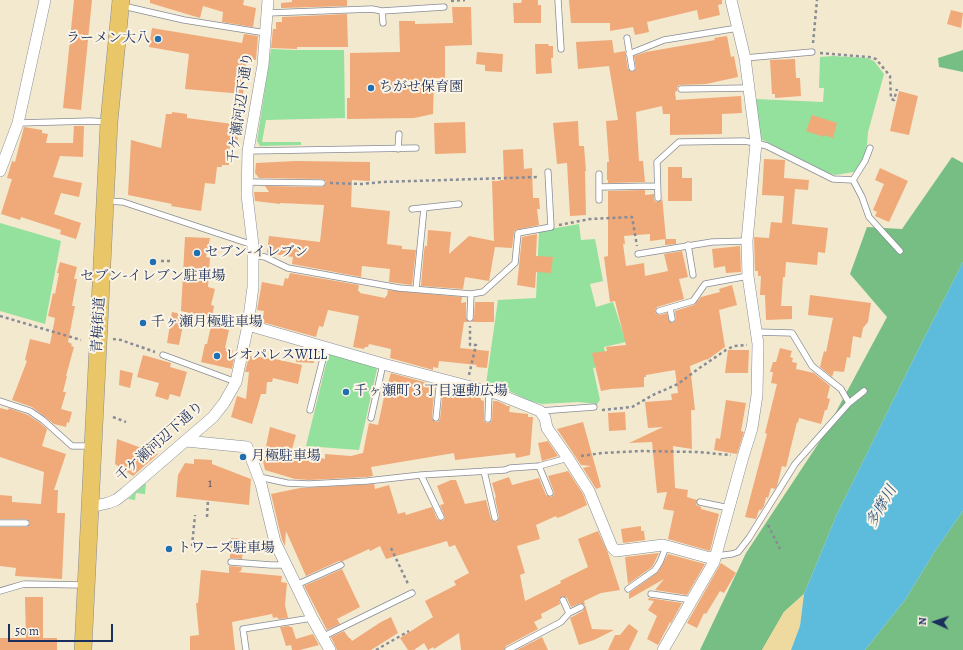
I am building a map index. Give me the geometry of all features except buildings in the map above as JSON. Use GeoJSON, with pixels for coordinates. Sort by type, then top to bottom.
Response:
{"type":"FeatureCollection","features":[{"type":"Feature","properties":{"kind":"main road","name":"青梅街道"},"geometry":{"type":"LineString","coordinates":[[83,650],[109,122],[121,3]]}},
{"type":"Feature","properties":{"kind":"street"},"geometry":{"type":"LineString","coordinates":[[0,171],[18,123],[45,0]]}},
{"type":"Feature","properties":{"kind":"street","name":"千ケ瀬河辺下通り"},"geometry":{"type":"LineString","coordinates":[[90,507],[116,500],[186,441],[213,417],[224,403],[236,382],[248,324],[253,287],[253,250],[247,195],[248,151],[261,80],[268,0]]}},
{"type":"Feature","properties":{"kind":"street"},"geometry":{"type":"LineString","coordinates":[[663,650],[714,562],[752,428],[757,395],[758,344],[748,276],[747,241],[756,144],[745,58],[731,0]]}},
{"type":"Feature","properties":{"kind":"street"},"geometry":{"type":"LineString","coordinates":[[248,324],[383,364],[498,394],[540,411],[545,418],[547,428],[589,491],[612,547],[616,551],[665,546],[710,558],[716,556]]}},
{"type":"Feature","properties":{"kind":"street"},"geometry":{"type":"LineString","coordinates":[[186,441],[247,447],[262,484],[275,542],[312,618],[330,650]]}},
{"type":"Feature","properties":{"kind":"lane"},"geometry":{"type":"LineString","coordinates":[[558,0],[561,49]]}},
{"type":"Feature","properties":{"kind":"lane"},"geometry":{"type":"LineString","coordinates":[[121,3],[184,20],[266,33]]}},
{"type":"Feature","properties":{"kind":"lane"},"geometry":{"type":"LineString","coordinates":[[267,13],[372,9],[382,11],[444,7]]}},
{"type":"Feature","properties":{"kind":"lane"},"geometry":{"type":"LineString","coordinates":[[382,11],[382,23]]}},
{"type":"Feature","properties":{"kind":"lane"},"geometry":{"type":"LineString","coordinates":[[630,54],[664,40],[738,28]]}},
{"type":"Feature","properties":{"kind":"lane"},"geometry":{"type":"LineString","coordinates":[[627,38],[632,68]]}},
{"type":"Feature","properties":{"kind":"lane"},"geometry":{"type":"LineString","coordinates":[[745,58],[812,52]]}},
{"type":"Feature","properties":{"kind":"lane"},"geometry":{"type":"LineString","coordinates":[[681,89],[749,88]]}},
{"type":"Feature","properties":{"kind":"lane"},"geometry":{"type":"LineString","coordinates":[[18,123],[109,122]]}},
{"type":"Feature","properties":{"kind":"lane"},"geometry":{"type":"LineString","coordinates":[[398,134],[398,149]]}},
{"type":"Feature","properties":{"kind":"lane"},"geometry":{"type":"LineString","coordinates":[[658,198],[657,162],[679,142],[744,141],[767,146],[833,179],[853,180]]}},
{"type":"Feature","properties":{"kind":"lane"},"geometry":{"type":"LineString","coordinates":[[248,151],[416,148]]}},
{"type":"Feature","properties":{"kind":"lane"},"geometry":{"type":"LineString","coordinates":[[853,180],[865,162],[870,148]]}},
{"type":"Feature","properties":{"kind":"lane"},"geometry":{"type":"LineString","coordinates":[[105,201],[123,202],[253,250],[288,268],[399,288],[471,294],[482,292],[515,263],[518,233],[551,227],[548,174]]}},
{"type":"Feature","properties":{"kind":"lane"},"geometry":{"type":"LineString","coordinates":[[599,174],[599,200]]}},
{"type":"Feature","properties":{"kind":"lane"},"geometry":{"type":"LineString","coordinates":[[853,180],[862,197],[869,217],[900,251]]}},
{"type":"Feature","properties":{"kind":"lane"},"geometry":{"type":"LineString","coordinates":[[247,182],[322,183]]}},
{"type":"Feature","properties":{"kind":"lane"},"geometry":{"type":"LineString","coordinates":[[599,187],[658,186]]}},
{"type":"Feature","properties":{"kind":"lane"},"geometry":{"type":"LineString","coordinates":[[412,209],[458,204]]}},
{"type":"Feature","properties":{"kind":"lane"},"geometry":{"type":"LineString","coordinates":[[416,289],[424,208]]}},
{"type":"Feature","properties":{"kind":"lane"},"geometry":{"type":"LineString","coordinates":[[638,254],[712,242],[747,241]]}},
{"type":"Feature","properties":{"kind":"lane"},"geometry":{"type":"LineString","coordinates":[[688,245],[693,275]]}},
{"type":"Feature","properties":{"kind":"lane"},"geometry":{"type":"LineString","coordinates":[[659,311],[693,301],[705,284],[748,276]]}},
{"type":"Feature","properties":{"kind":"lane"},"geometry":{"type":"LineString","coordinates":[[470,318],[471,294]]}},
{"type":"Feature","properties":{"kind":"lane"},"geometry":{"type":"LineString","coordinates":[[670,308],[672,319]]}},
{"type":"Feature","properties":{"kind":"lane"},"geometry":{"type":"LineString","coordinates":[[757,332],[792,333],[812,366],[841,389],[849,403]]}},
{"type":"Feature","properties":{"kind":"lane"},"geometry":{"type":"LineString","coordinates":[[310,410],[326,347]]}},
{"type":"Feature","properties":{"kind":"lane"},"geometry":{"type":"LineString","coordinates":[[163,355],[236,382]]}},
{"type":"Feature","properties":{"kind":"lane"},"geometry":{"type":"LineString","coordinates":[[371,418],[383,364]]}},
{"type":"Feature","properties":{"kind":"lane"},"geometry":{"type":"LineString","coordinates":[[436,418],[440,378]]}},
{"type":"Feature","properties":{"kind":"lane"},"geometry":{"type":"LineString","coordinates":[[716,556],[738,552],[749,538],[795,464],[849,403],[864,391]]}},
{"type":"Feature","properties":{"kind":"lane"},"geometry":{"type":"LineString","coordinates":[[488,418],[489,392]]}},
{"type":"Feature","properties":{"kind":"lane"},"geometry":{"type":"LineString","coordinates":[[0,401],[30,411],[43,420],[72,446],[93,446]]}},
{"type":"Feature","properties":{"kind":"lane"},"geometry":{"type":"LineString","coordinates":[[540,411],[594,407]]}},
{"type":"Feature","properties":{"kind":"lane"},"geometry":{"type":"LineString","coordinates":[[259,477],[287,483],[309,484],[367,482],[421,475],[539,466],[568,458]]}},
{"type":"Feature","properties":{"kind":"lane"},"geometry":{"type":"LineString","coordinates":[[539,466],[550,493]]}},
{"type":"Feature","properties":{"kind":"lane"},"geometry":{"type":"LineString","coordinates":[[484,471],[495,518]]}},
{"type":"Feature","properties":{"kind":"lane"},"geometry":{"type":"LineString","coordinates":[[421,475],[441,517]]}},
{"type":"Feature","properties":{"kind":"lane"},"geometry":{"type":"LineString","coordinates":[[700,502],[729,508]]}},
{"type":"Feature","properties":{"kind":"lane"},"geometry":{"type":"LineString","coordinates":[[0,522],[26,524]]}},
{"type":"Feature","properties":{"kind":"lane"},"geometry":{"type":"LineString","coordinates":[[628,589],[655,570],[660,562],[665,546]]}},
{"type":"Feature","properties":{"kind":"lane"},"geometry":{"type":"LineString","coordinates":[[231,562],[286,565]]}},
{"type":"Feature","properties":{"kind":"lane"},"geometry":{"type":"LineString","coordinates":[[296,586],[341,565]]}},
{"type":"Feature","properties":{"kind":"lane"},"geometry":{"type":"LineString","coordinates":[[0,591],[24,584],[86,585]]}},
{"type":"Feature","properties":{"kind":"lane"},"geometry":{"type":"LineString","coordinates":[[322,637],[412,593]]}},
{"type":"Feature","properties":{"kind":"lane"},"geometry":{"type":"LineString","coordinates":[[651,594],[692,600]]}},
{"type":"Feature","properties":{"kind":"lane"},"geometry":{"type":"LineString","coordinates":[[563,600],[569,613]]}},
{"type":"Feature","properties":{"kind":"lane"},"geometry":{"type":"LineString","coordinates":[[508,650],[561,622],[569,613],[582,607]]}},
{"type":"Feature","properties":{"kind":"lane"},"geometry":{"type":"LineString","coordinates":[[246,650],[243,629],[312,618]]}},
{"type":"Feature","properties":{"kind":"path"},"geometry":{"type":"LineString","coordinates":[[444,7],[448,2],[465,0]]}},
{"type":"Feature","properties":{"kind":"path"},"geometry":{"type":"LineString","coordinates":[[817,0],[812,52],[869,57],[876,59],[890,76],[891,99],[894,100],[897,89]]}},
{"type":"Feature","properties":{"kind":"path"},"geometry":{"type":"LineString","coordinates":[[322,183],[362,184],[548,174]]}},
{"type":"Feature","properties":{"kind":"path"},"geometry":{"type":"LineString","coordinates":[[551,227],[590,219],[632,218],[638,254]]}},
{"type":"Feature","properties":{"kind":"path"},"geometry":{"type":"LineString","coordinates":[[161,261],[170,261]]}},
{"type":"Feature","properties":{"kind":"path"},"geometry":{"type":"LineString","coordinates":[[0,316],[81,340]]}},
{"type":"Feature","properties":{"kind":"path"},"geometry":{"type":"LineString","coordinates":[[466,386],[476,345],[470,345],[470,318]]}},
{"type":"Feature","properties":{"kind":"path"},"geometry":{"type":"LineString","coordinates":[[98,339],[122,340],[163,355]]}},
{"type":"Feature","properties":{"kind":"path"},"geometry":{"type":"LineString","coordinates":[[594,407],[599,410],[609,410],[632,407],[678,384],[734,346],[758,344]]}},
{"type":"Feature","properties":{"kind":"path"},"geometry":{"type":"LineString","coordinates":[[113,417],[126,422]]}},
{"type":"Feature","properties":{"kind":"path"},"geometry":{"type":"LineString","coordinates":[[568,458],[602,453],[641,451],[704,452],[743,457]]}},
{"type":"Feature","properties":{"kind":"path"},"geometry":{"type":"LineString","coordinates":[[207,517],[208,500]]}},
{"type":"Feature","properties":{"kind":"path"},"geometry":{"type":"LineString","coordinates":[[765,513],[768,525],[780,550]]}},
{"type":"Feature","properties":{"kind":"path"},"geometry":{"type":"LineString","coordinates":[[192,546],[196,516]]}},
{"type":"Feature","properties":{"kind":"path"},"geometry":{"type":"LineString","coordinates":[[392,548],[412,593]]}},
{"type":"Feature","properties":{"kind":"path"},"geometry":{"type":"LineString","coordinates":[[376,650],[409,631]]}},
{"type":"Feature","properties":{"kind":"green space"},"geometry":{"type":"Polygon","coordinates":[[[271,49],[344,50],[345,118],[266,120],[262,142],[301,142],[301,145],[260,146],[257,141],[271,49]]]}},
{"type":"Feature","properties":{"kind":"green space"},"geometry":{"type":"Polygon","coordinates":[[[963,50],[963,72],[939,67],[938,58],[963,50]]]}},
{"type":"Feature","properties":{"kind":"green space"},"geometry":{"type":"Polygon","coordinates":[[[833,56],[867,58],[874,61],[884,74],[868,132],[864,160],[854,172],[835,175],[828,173],[761,139],[755,99],[823,102],[824,88],[819,88],[820,57],[833,56]]]}},
{"type":"Feature","properties":{"kind":"green space"},"geometry":{"type":"Polygon","coordinates":[[[952,157],[963,163],[963,262],[837,514],[804,594],[784,612],[762,650],[700,650],[746,553],[822,438],[887,317],[850,274],[867,227],[902,229],[952,157]]]}},
{"type":"Feature","properties":{"kind":"green space"},"geometry":{"type":"Polygon","coordinates":[[[0,223],[61,241],[45,324],[0,311],[0,223]]]}},
{"type":"Feature","properties":{"kind":"green space"},"geometry":{"type":"Polygon","coordinates":[[[579,224],[581,240],[595,239],[603,281],[590,284],[596,307],[613,302],[626,342],[604,347],[607,365],[593,368],[600,400],[597,404],[578,402],[542,404],[530,401],[507,390],[486,384],[498,300],[536,298],[539,231],[579,224]]]}},
{"type":"Feature","properties":{"kind":"green space","name":"千ヶ瀬町３丁目運動広場"},"geometry":{"type":"Polygon","coordinates":[[[329,352],[374,365],[377,369],[359,450],[306,446],[329,352]]]}},
{"type":"Feature","properties":{"kind":"green space"},"geometry":{"type":"Polygon","coordinates":[[[144,484],[146,484],[145,494],[136,493],[135,500],[128,499],[144,484]]]}},
{"type":"Feature","properties":{"kind":"green space"},"geometry":{"type":"Polygon","coordinates":[[[963,511],[963,650],[865,650],[905,600],[935,551],[963,511]]]}},
{"type":"Feature","properties":{"kind":"sand"},"geometry":{"type":"Polygon","coordinates":[[[804,594],[800,626],[791,650],[762,650],[784,612],[804,594]]]}},
{"type":"Feature","properties":{"kind":"water","name":"多摩川"},"geometry":{"type":"Polygon","coordinates":[[[963,262],[963,511],[935,551],[905,600],[865,650],[791,650],[800,626],[804,594],[837,514],[963,262]]]}},
{"type":"Feature","properties":{"kind":"place","name":"ラーメン大八"},"geometry":{"type":"Point","coordinates":[158,39]}},
{"type":"Feature","properties":{"kind":"place","name":"ちがせ保育園"},"geometry":{"type":"Point","coordinates":[371,88]}},
{"type":"Feature","properties":{"kind":"place","name":"セブン-イレブン"},"geometry":{"type":"Point","coordinates":[197,253]}},
{"type":"Feature","properties":{"kind":"place","name":"セブン-イレブン駐車場"},"geometry":{"type":"Point","coordinates":[153,262]}},
{"type":"Feature","properties":{"kind":"place","name":"千ヶ瀬月極駐車場"},"geometry":{"type":"Point","coordinates":[143,323]}},
{"type":"Feature","properties":{"kind":"place","name":"レオパレスWILL"},"geometry":{"type":"Point","coordinates":[217,356]}},
{"type":"Feature","properties":{"kind":"place","name":"千ヶ瀬町３丁目運動広場"},"geometry":{"type":"Point","coordinates":[346,392]}},
{"type":"Feature","properties":{"kind":"place","name":"月極駐車場"},"geometry":{"type":"Point","coordinates":[243,457]}},
{"type":"Feature","properties":{"kind":"place","name":"トワーズ駐車場"},"geometry":{"type":"Point","coordinates":[169,549]}}]}
